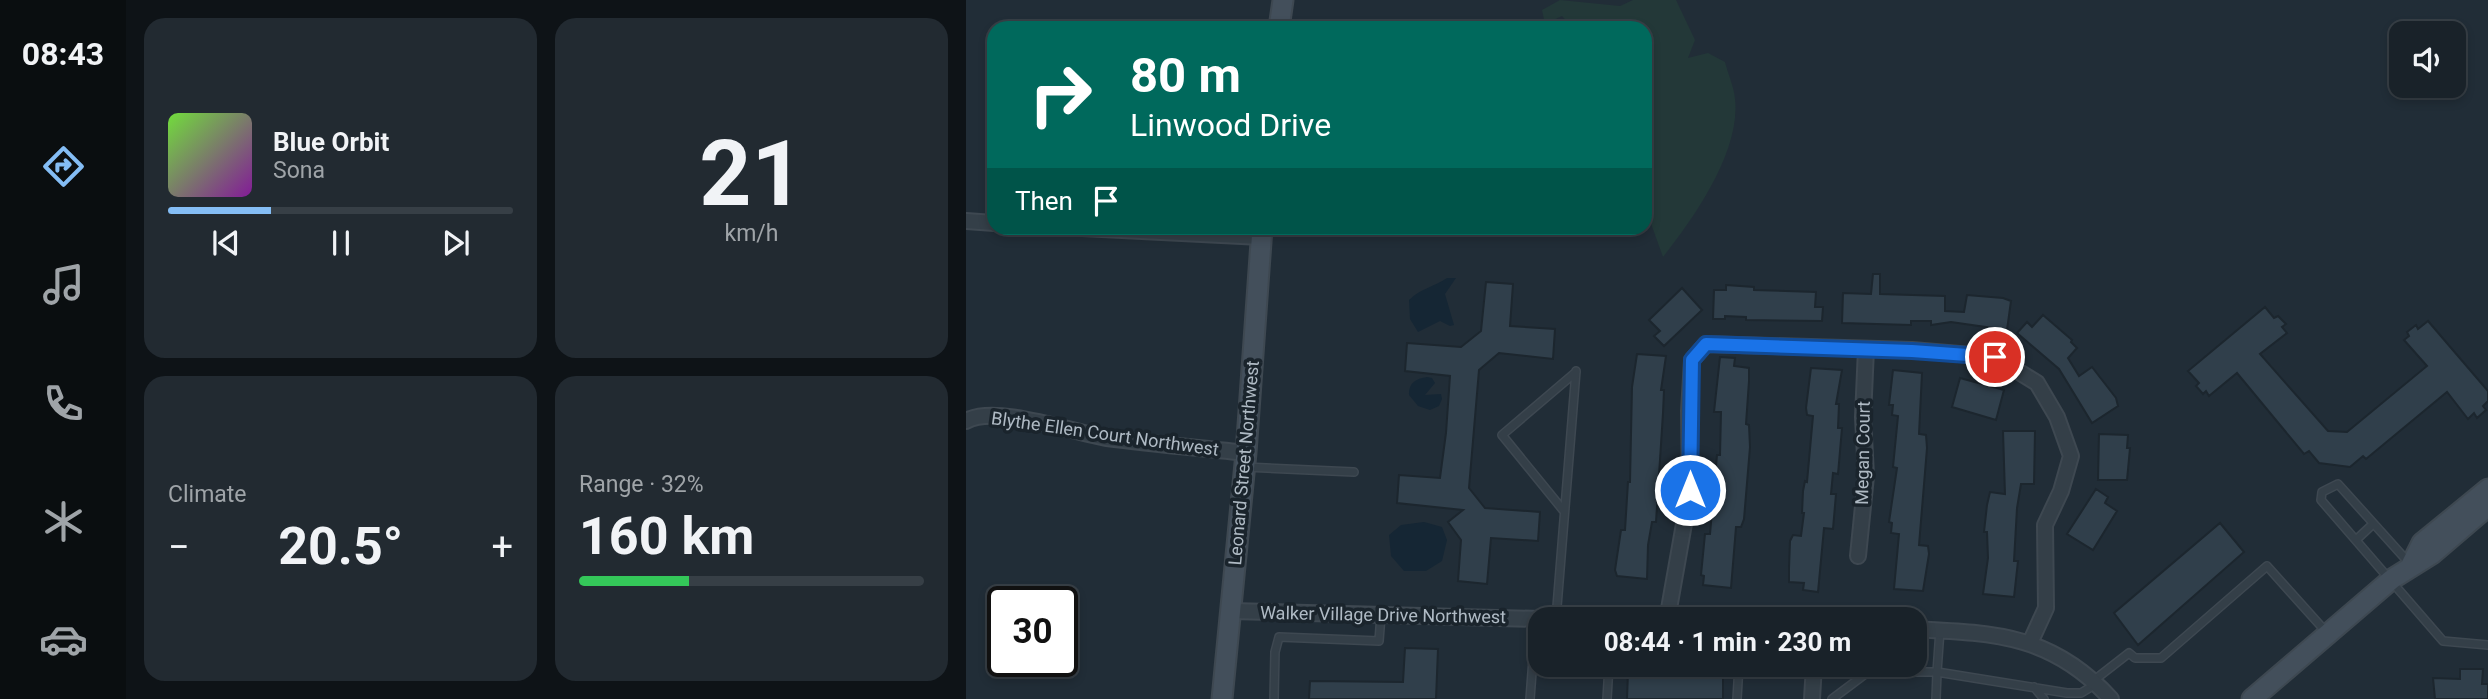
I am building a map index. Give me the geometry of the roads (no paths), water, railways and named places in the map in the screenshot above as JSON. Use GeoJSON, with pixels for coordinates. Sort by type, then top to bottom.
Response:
{"type":"FeatureCollection","features":[{"type":"Feature","properties":{"kind":"main road"},"geometry":{"type":"LineString","coordinates":[[1280,21],[1283,0]]}},
{"type":"Feature","properties":{"kind":"main road","name":"Leonard Street Northwest"},"geometry":{"type":"LineString","coordinates":[[1222,699],[1245,460],[1262,235]]}},
{"type":"Feature","properties":{"kind":"main road"},"geometry":{"type":"LineString","coordinates":[[2411,565],[2422,543],[2488,489]]}},
{"type":"Feature","properties":{"kind":"main road"},"geometry":{"type":"LineString","coordinates":[[2252,699],[2392,579],[2432,554],[2488,506]]}},
{"type":"Feature","properties":{"kind":"street"},"geometry":{"type":"LineString","coordinates":[[966,221],[987,222]]}},
{"type":"Feature","properties":{"kind":"street"},"geometry":{"type":"LineString","coordinates":[[1669,607],[1690,490],[1692,360],[1706,344],[1866,349],[1995,357],[2037,383],[2057,418],[2071,456],[2061,491],[2045,525],[2046,608],[2030,643]]}},
{"type":"Feature","properties":{"kind":"street","name":"Megan Court"},"geometry":{"type":"LineString","coordinates":[[1858,556],[1866,476],[1863,417],[1866,349]]}},
{"type":"Feature","properties":{"kind":"street","name":"Blythe Ellen Court Northwest"},"geometry":{"type":"LineString","coordinates":[[966,422],[978,416],[1012,419],[1102,437],[1245,460]]}},
{"type":"Feature","properties":{"kind":"street","name":"Walker Village Drive Northwest"},"geometry":{"type":"LineString","coordinates":[[1231,611],[1528,618]]}},
{"type":"Feature","properties":{"kind":"street"},"geometry":{"type":"LineString","coordinates":[[1927,630],[2007,636],[2050,649],[2079,667],[2111,699]]}},
{"type":"Feature","properties":{"kind":"street"},"geometry":{"type":"LineString","coordinates":[[1812,699],[1813,677]]}},
{"type":"Feature","properties":{"kind":"lane"},"geometry":{"type":"LineString","coordinates":[[1557,607],[1576,371],[1502,435],[1563,511]]}},
{"type":"Feature","properties":{"kind":"lane"},"geometry":{"type":"LineString","coordinates":[[1245,460],[1354,471]]}},
{"type":"Feature","properties":{"kind":"lane"},"geometry":{"type":"LineString","coordinates":[[2411,565],[2338,484],[2322,492],[2321,500],[2443,641],[2488,645]]}},
{"type":"Feature","properties":{"kind":"lane"},"geometry":{"type":"LineString","coordinates":[[2357,539],[2373,524]]}},
{"type":"Feature","properties":{"kind":"lane"},"geometry":{"type":"LineString","coordinates":[[1832,699],[1868,672],[1937,672],[2081,693],[2129,653],[2135,658],[2161,658],[2267,566],[2328,634]]}},
{"type":"Feature","properties":{"kind":"lane"},"geometry":{"type":"LineString","coordinates":[[1274,699],[1275,652],[1279,636],[1379,641],[1381,615]]}},
{"type":"Feature","properties":{"kind":"lane"},"geometry":{"type":"LineString","coordinates":[[1936,699],[1940,630]]}},
{"type":"Feature","properties":{"kind":"lane"},"geometry":{"type":"LineString","coordinates":[[1530,699],[1533,677]]}},
{"type":"Feature","properties":{"kind":"lane"},"geometry":{"type":"LineString","coordinates":[[1607,699],[1608,677]]}},
{"type":"Feature","properties":{"kind":"lane"},"geometry":{"type":"LineString","coordinates":[[1737,699],[1738,677]]}},
{"type":"Feature","properties":{"kind":"lane"},"geometry":{"type":"LineString","coordinates":[[2034,687],[2043,699]]}},
{"type":"Feature","properties":{"kind":"water"},"geometry":{"type":"Polygon","coordinates":[[[1447,278],[1456,278],[1445,294],[1454,325],[1440,321],[1418,332],[1410,319],[1409,300],[1447,278]]]}},
{"type":"Feature","properties":{"kind":"water"},"geometry":{"type":"Polygon","coordinates":[[[1432,378],[1435,383],[1425,395],[1441,394],[1442,399],[1439,406],[1430,410],[1418,406],[1409,395],[1414,382],[1432,378]]]}},
{"type":"Feature","properties":{"kind":"water"},"geometry":{"type":"Polygon","coordinates":[[[1424,522],[1442,527],[1447,540],[1442,561],[1426,571],[1404,571],[1391,556],[1389,535],[1401,525],[1424,522]]]}}]}
